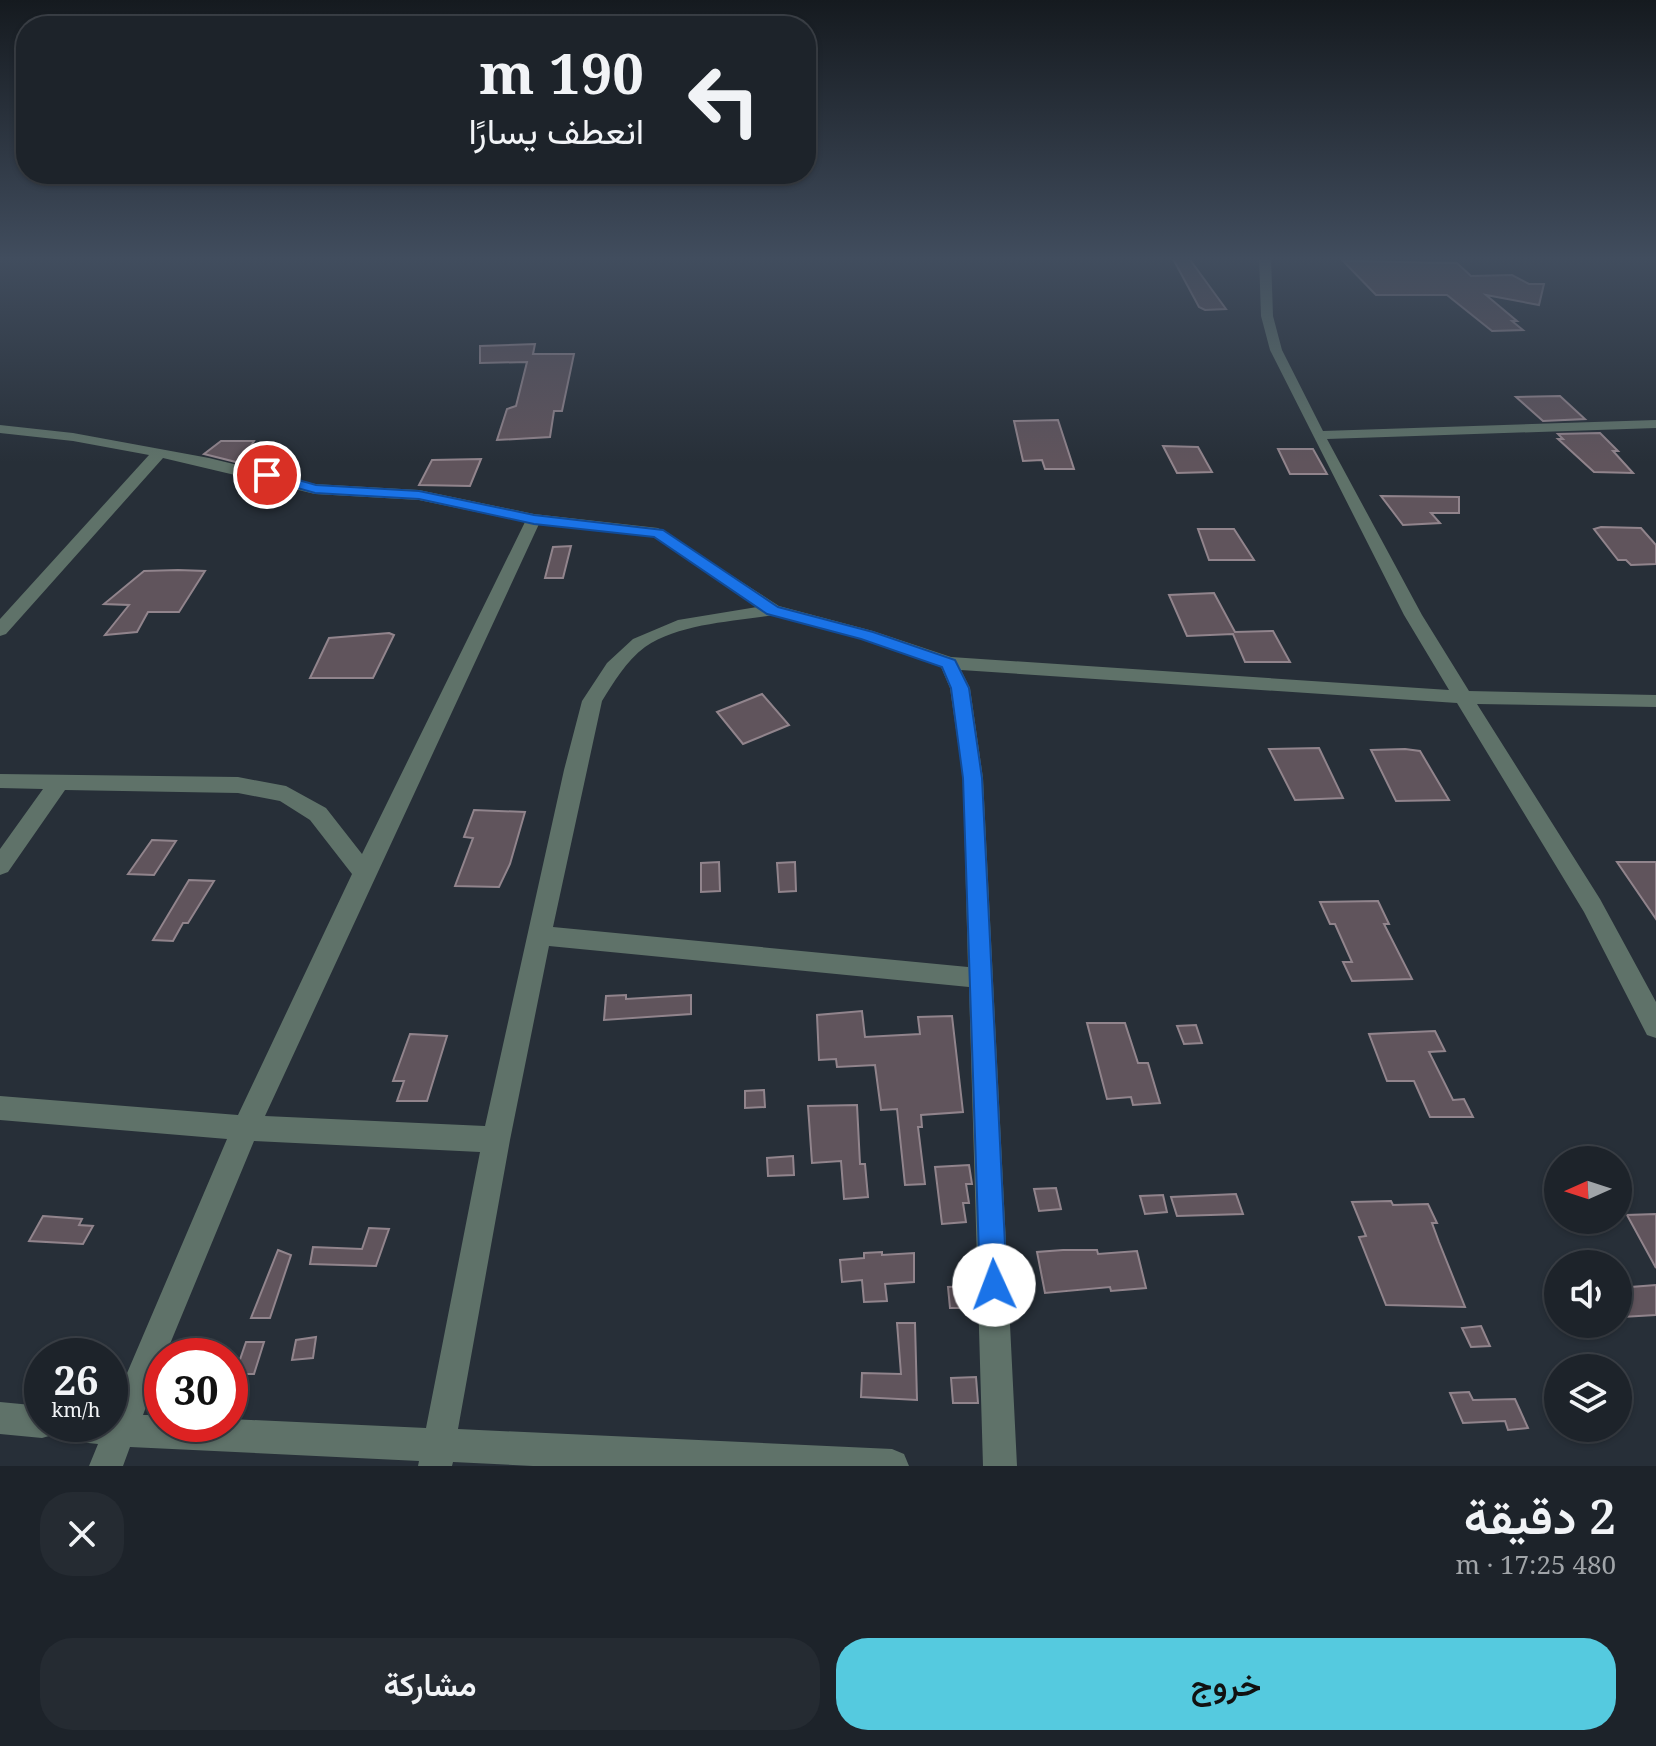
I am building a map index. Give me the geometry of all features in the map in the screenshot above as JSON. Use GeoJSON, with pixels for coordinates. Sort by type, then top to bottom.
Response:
{"type":"FeatureCollection","features":[{"type":"Feature","properties":{"kind":"street"},"geometry":{"type":"LineString","coordinates":[[1269,325],[1276,350],[1318,435],[1413,615],[1592,906],[1656,1027]]}},
{"type":"Feature","properties":{"kind":"street"},"geometry":{"type":"LineString","coordinates":[[1318,435],[1653,427]]}},
{"type":"Feature","properties":{"kind":"street"},"geometry":{"type":"LineString","coordinates":[[0,429],[73,437],[159,453],[267,475],[315,489],[419,495],[534,519],[658,533],[773,610],[867,635],[949,663],[1463,697],[1656,701]]}},
{"type":"Feature","properties":{"kind":"street"},"geometry":{"type":"LineString","coordinates":[[0,630],[159,453]]}},
{"type":"Feature","properties":{"kind":"street"},"geometry":{"type":"LineString","coordinates":[[128,1408],[244,1128],[534,519]]}},
{"type":"Feature","properties":{"kind":"street"},"geometry":{"type":"LineString","coordinates":[[438,1456],[496,1140],[574,770],[592,701],[614,667],[639,643],[684,624],[773,610]]}},
{"type":"Feature","properties":{"kind":"street"},"geometry":{"type":"LineString","coordinates":[[949,663],[960,688],[973,778],[1000,1466]]}},
{"type":"Feature","properties":{"kind":"street"},"geometry":{"type":"LineString","coordinates":[[0,781],[238,785],[286,794],[318,814],[364,873]]}},
{"type":"Feature","properties":{"kind":"street"},"geometry":{"type":"LineString","coordinates":[[0,866],[60,781]]}},
{"type":"Feature","properties":{"kind":"street"},"geometry":{"type":"LineString","coordinates":[[541,936],[979,978]]}},
{"type":"Feature","properties":{"kind":"street"},"geometry":{"type":"LineString","coordinates":[[0,1108],[244,1128],[496,1140]]}},
{"type":"Feature","properties":{"kind":"street"},"geometry":{"type":"LineString","coordinates":[[0,1418],[24,1420]]}},
{"type":"Feature","properties":{"kind":"street"},"geometry":{"type":"LineString","coordinates":[[128,1431],[438,1456],[892,1466]]}},
{"type":"Feature","properties":{"kind":"street"},"geometry":{"type":"LineString","coordinates":[[106,1466],[115,1442]]}},
{"type":"Feature","properties":{"kind":"building"},"geometry":{"type":"Polygon","coordinates":[[[1485,325],[1517,325],[1523,330],[1492,331],[1485,325]]]}},
{"type":"Feature","properties":{"kind":"building"},"geometry":{"type":"Polygon","coordinates":[[[535,344],[533,354],[574,354],[562,411],[554,411],[550,437],[497,440],[507,409],[516,406],[527,362],[480,363],[480,346],[535,344]]]}},
{"type":"Feature","properties":{"kind":"building"},"geometry":{"type":"Polygon","coordinates":[[[1560,396],[1585,419],[1543,421],[1516,397],[1560,396]]]}},
{"type":"Feature","properties":{"kind":"building"},"geometry":{"type":"Polygon","coordinates":[[[1058,420],[1074,469],[1045,469],[1042,460],[1023,461],[1014,421],[1058,420]]]}},
{"type":"Feature","properties":{"kind":"building"},"geometry":{"type":"Polygon","coordinates":[[[1600,433],[1618,451],[1613,451],[1633,473],[1594,472],[1558,439],[1563,439],[1558,434],[1600,433]]]}},
{"type":"Feature","properties":{"kind":"building"},"geometry":{"type":"Polygon","coordinates":[[[221,441],[254,441],[240,463],[204,454],[221,441]]]}},
{"type":"Feature","properties":{"kind":"building"},"geometry":{"type":"Polygon","coordinates":[[[1163,446],[1198,447],[1212,472],[1177,473],[1163,446]]]}},
{"type":"Feature","properties":{"kind":"building"},"geometry":{"type":"Polygon","coordinates":[[[1278,449],[1313,449],[1327,474],[1290,474],[1278,449]]]}},
{"type":"Feature","properties":{"kind":"building"},"geometry":{"type":"Polygon","coordinates":[[[481,459],[470,486],[419,485],[432,460],[481,459]]]}},
{"type":"Feature","properties":{"kind":"building"},"geometry":{"type":"Polygon","coordinates":[[[1381,496],[1459,497],[1459,513],[1431,513],[1440,523],[1403,525],[1381,496]]]}},
{"type":"Feature","properties":{"kind":"building"},"geometry":{"type":"Polygon","coordinates":[[[1641,528],[1656,545],[1656,564],[1631,565],[1626,560],[1618,560],[1594,529],[1641,528]]]}},
{"type":"Feature","properties":{"kind":"building"},"geometry":{"type":"Polygon","coordinates":[[[1198,529],[1234,529],[1254,560],[1209,560],[1198,529]]]}},
{"type":"Feature","properties":{"kind":"building"},"geometry":{"type":"Polygon","coordinates":[[[571,546],[563,578],[545,578],[553,547],[571,546]]]}},
{"type":"Feature","properties":{"kind":"building"},"geometry":{"type":"Polygon","coordinates":[[[144,571],[205,571],[179,612],[148,612],[137,632],[105,635],[129,605],[104,604],[144,571]]]}},
{"type":"Feature","properties":{"kind":"building"},"geometry":{"type":"Polygon","coordinates":[[[1214,593],[1235,632],[1273,631],[1290,662],[1245,662],[1233,634],[1187,636],[1169,595],[1214,593]]]}},
{"type":"Feature","properties":{"kind":"building"},"geometry":{"type":"Polygon","coordinates":[[[394,635],[373,678],[310,678],[329,638],[394,635]]]}},
{"type":"Feature","properties":{"kind":"building"},"geometry":{"type":"Polygon","coordinates":[[[762,694],[789,725],[743,744],[717,712],[762,694]]]}},
{"type":"Feature","properties":{"kind":"building"},"geometry":{"type":"Polygon","coordinates":[[[1319,748],[1343,798],[1295,800],[1269,749],[1319,748]]]}},
{"type":"Feature","properties":{"kind":"building"},"geometry":{"type":"Polygon","coordinates":[[[1371,750],[1420,751],[1449,800],[1396,801],[1371,750]]]}},
{"type":"Feature","properties":{"kind":"building"},"geometry":{"type":"Polygon","coordinates":[[[474,810],[525,812],[510,864],[499,887],[455,886],[473,838],[464,837],[474,810]]]}},
{"type":"Feature","properties":{"kind":"building"},"geometry":{"type":"Polygon","coordinates":[[[152,840],[176,841],[154,875],[128,874],[152,840]]]}},
{"type":"Feature","properties":{"kind":"building"},"geometry":{"type":"Polygon","coordinates":[[[719,862],[720,891],[701,892],[701,863],[719,862]]]}},
{"type":"Feature","properties":{"kind":"building"},"geometry":{"type":"Polygon","coordinates":[[[795,862],[796,891],[779,892],[777,863],[795,862]]]}},
{"type":"Feature","properties":{"kind":"building"},"geometry":{"type":"Polygon","coordinates":[[[1617,862],[1656,862],[1656,919],[1617,862]]]}},
{"type":"Feature","properties":{"kind":"building"},"geometry":{"type":"Polygon","coordinates":[[[189,880],[214,881],[173,941],[153,940],[189,880]]]}},
{"type":"Feature","properties":{"kind":"building"},"geometry":{"type":"Polygon","coordinates":[[[1378,901],[1389,924],[1384,924],[1412,979],[1352,981],[1343,962],[1352,962],[1335,924],[1330,924],[1320,902],[1378,901]]]}},
{"type":"Feature","properties":{"kind":"building"},"geometry":{"type":"Polygon","coordinates":[[[626,995],[626,999],[691,995],[691,1014],[604,1020],[606,996],[626,995]]]}},
{"type":"Feature","properties":{"kind":"building"},"geometry":{"type":"Polygon","coordinates":[[[862,1011],[865,1037],[920,1034],[918,1017],[952,1016],[963,1112],[921,1115],[922,1127],[918,1127],[925,1184],[905,1185],[897,1109],[881,1110],[875,1065],[837,1067],[836,1059],[819,1060],[817,1015],[862,1011]]]}},
{"type":"Feature","properties":{"kind":"building"},"geometry":{"type":"Polygon","coordinates":[[[1087,1023],[1125,1023],[1138,1063],[1148,1063],[1160,1103],[1133,1105],[1131,1097],[1107,1099],[1087,1023]]]}},
{"type":"Feature","properties":{"kind":"building"},"geometry":{"type":"Polygon","coordinates":[[[1196,1025],[1202,1043],[1184,1044],[1177,1026],[1196,1025]]]}},
{"type":"Feature","properties":{"kind":"building"},"geometry":{"type":"Polygon","coordinates":[[[1435,1031],[1445,1051],[1429,1052],[1453,1100],[1464,1099],[1473,1117],[1430,1117],[1414,1081],[1387,1081],[1369,1034],[1435,1031]]]}},
{"type":"Feature","properties":{"kind":"building"},"geometry":{"type":"Polygon","coordinates":[[[410,1034],[447,1036],[427,1101],[397,1101],[404,1081],[393,1081],[410,1034]]]}},
{"type":"Feature","properties":{"kind":"building"},"geometry":{"type":"Polygon","coordinates":[[[764,1090],[765,1107],[745,1108],[745,1091],[764,1090]]]}},
{"type":"Feature","properties":{"kind":"building"},"geometry":{"type":"Polygon","coordinates":[[[857,1105],[860,1164],[865,1164],[868,1197],[844,1199],[841,1161],[812,1163],[808,1106],[857,1105]]]}},
{"type":"Feature","properties":{"kind":"building"},"geometry":{"type":"Polygon","coordinates":[[[793,1156],[794,1175],[768,1176],[767,1158],[793,1156]]]}},
{"type":"Feature","properties":{"kind":"building"},"geometry":{"type":"Polygon","coordinates":[[[969,1165],[972,1184],[966,1184],[969,1203],[963,1203],[966,1222],[942,1224],[935,1167],[969,1165]]]}},
{"type":"Feature","properties":{"kind":"building"},"geometry":{"type":"Polygon","coordinates":[[[1056,1188],[1061,1209],[1039,1211],[1034,1189],[1056,1188]]]}},
{"type":"Feature","properties":{"kind":"building"},"geometry":{"type":"Polygon","coordinates":[[[1236,1194],[1243,1214],[1177,1216],[1171,1197],[1236,1194]]]}},
{"type":"Feature","properties":{"kind":"building"},"geometry":{"type":"Polygon","coordinates":[[[1163,1195],[1167,1212],[1145,1214],[1140,1196],[1163,1195]]]}},
{"type":"Feature","properties":{"kind":"building"},"geometry":{"type":"Polygon","coordinates":[[[1391,1201],[1393,1205],[1428,1204],[1437,1223],[1432,1223],[1465,1307],[1386,1305],[1359,1237],[1366,1236],[1352,1202],[1391,1201]]]}},
{"type":"Feature","properties":{"kind":"building"},"geometry":{"type":"Polygon","coordinates":[[[1656,1214],[1656,1268],[1632,1224],[1632,1215],[1656,1214]]]}},
{"type":"Feature","properties":{"kind":"building"},"geometry":{"type":"Polygon","coordinates":[[[43,1216],[82,1219],[79,1225],[93,1226],[83,1244],[29,1241],[43,1216]]]}},
{"type":"Feature","properties":{"kind":"building"},"geometry":{"type":"Polygon","coordinates":[[[369,1228],[389,1229],[376,1266],[310,1264],[313,1247],[362,1249],[369,1228]]]}},
{"type":"Feature","properties":{"kind":"building"},"geometry":{"type":"Polygon","coordinates":[[[278,1250],[291,1255],[270,1318],[251,1318],[278,1250]]]}},
{"type":"Feature","properties":{"kind":"building"},"geometry":{"type":"Polygon","coordinates":[[[1097,1250],[1098,1254],[1137,1251],[1146,1288],[1111,1291],[1110,1287],[1045,1293],[1037,1252],[1097,1250]]]}},
{"type":"Feature","properties":{"kind":"building"},"geometry":{"type":"Polygon","coordinates":[[[882,1252],[882,1255],[914,1253],[914,1282],[885,1284],[887,1301],[864,1302],[862,1280],[842,1282],[840,1260],[864,1258],[864,1253],[882,1252]]]}},
{"type":"Feature","properties":{"kind":"building"},"geometry":{"type":"Polygon","coordinates":[[[1656,1285],[1656,1315],[1632,1316],[1632,1287],[1656,1285]]]}},
{"type":"Feature","properties":{"kind":"building"},"geometry":{"type":"Polygon","coordinates":[[[972,1286],[973,1308],[950,1308],[948,1287],[972,1286]]]}},
{"type":"Feature","properties":{"kind":"building"},"geometry":{"type":"Polygon","coordinates":[[[897,1323],[915,1323],[917,1400],[861,1397],[862,1373],[901,1374],[897,1323]]]}},
{"type":"Feature","properties":{"kind":"building"},"geometry":{"type":"Polygon","coordinates":[[[1481,1326],[1490,1346],[1471,1347],[1462,1328],[1481,1326]]]}},
{"type":"Feature","properties":{"kind":"building"},"geometry":{"type":"Polygon","coordinates":[[[316,1337],[313,1358],[292,1360],[296,1340],[316,1337]]]}},
{"type":"Feature","properties":{"kind":"building"},"geometry":{"type":"Polygon","coordinates":[[[248,1342],[264,1342],[254,1374],[248,1374],[248,1342]]]}},
{"type":"Feature","properties":{"kind":"building"},"geometry":{"type":"Polygon","coordinates":[[[976,1377],[978,1403],[953,1403],[951,1378],[976,1377]]]}},
{"type":"Feature","properties":{"kind":"building"},"geometry":{"type":"Polygon","coordinates":[[[1469,1392],[1473,1400],[1515,1399],[1528,1428],[1508,1430],[1505,1421],[1463,1423],[1450,1393],[1469,1392]]]}},
{"type":"Feature","properties":{"kind":"route"},"geometry":{"type":"LineString","coordinates":[[267,475],[315,489],[419,495],[534,519],[658,533],[773,610],[867,635],[949,663],[960,688],[973,778],[994,1285]]}}]}
